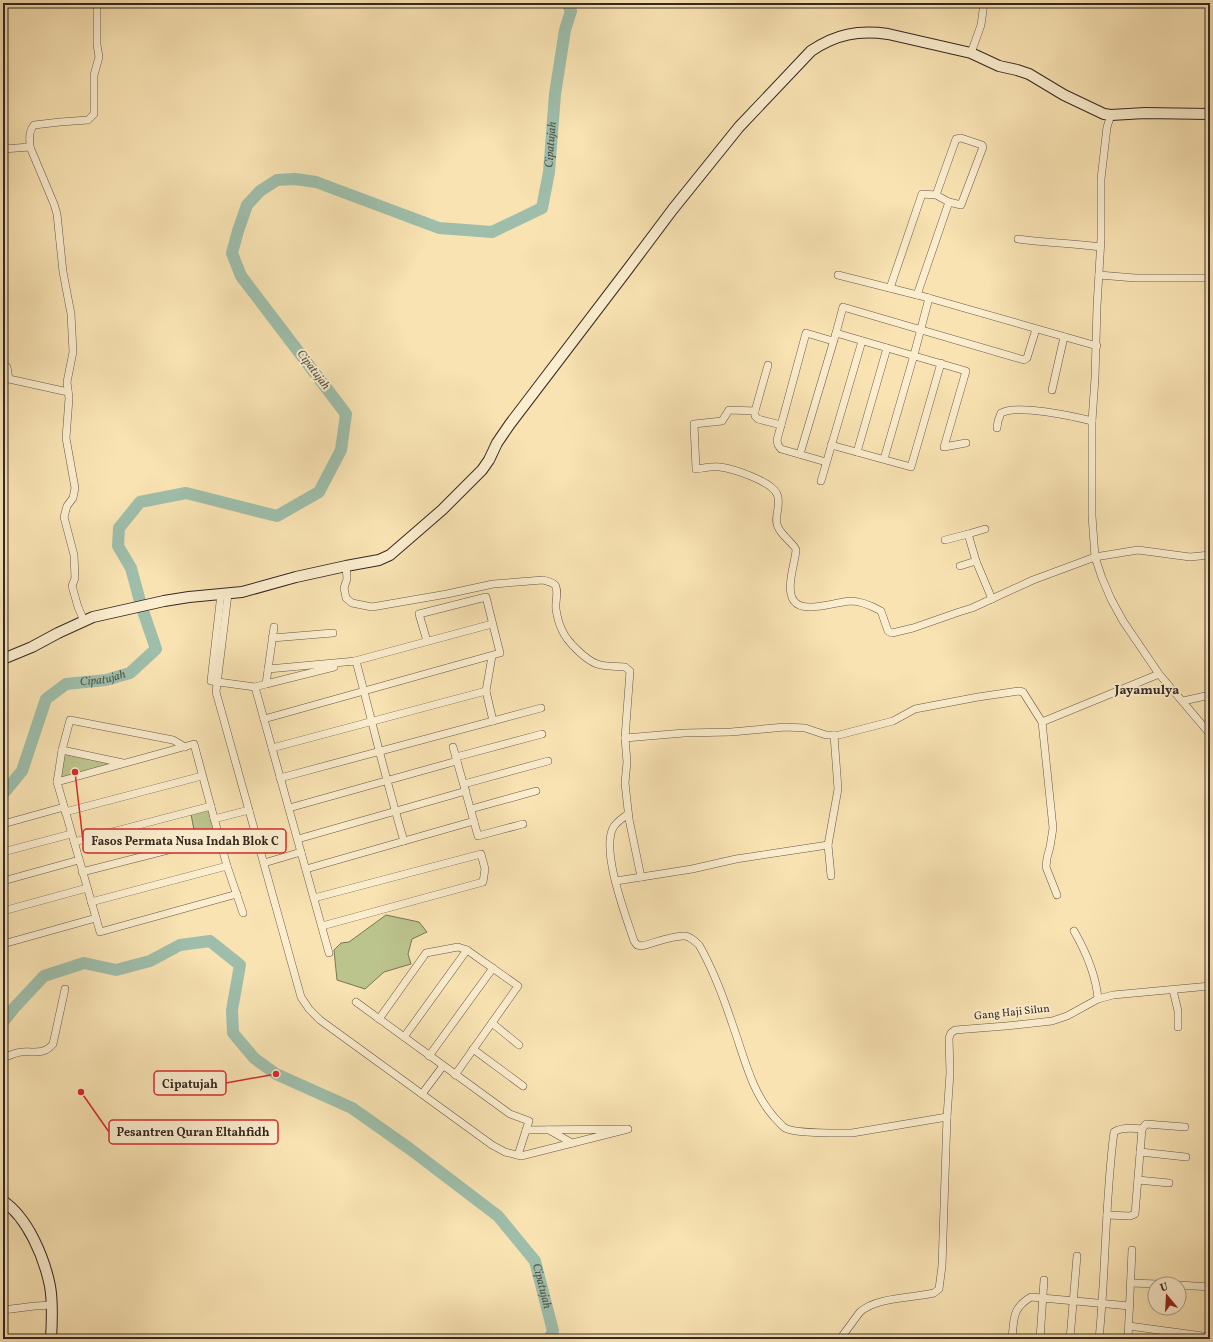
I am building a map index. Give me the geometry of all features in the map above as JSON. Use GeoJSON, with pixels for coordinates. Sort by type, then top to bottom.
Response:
{"type":"FeatureCollection","features":[{"type":"Feature","properties":{"kind":"street"},"geometry":{"type":"LineString","coordinates":[[84,621],[72,586],[74,578],[74,555],[64,517],[67,506],[73,498],[75,488],[66,438],[67,382],[74,352],[71,314],[67,300],[59,227],[54,204],[30,147],[29,136],[34,125],[88,120],[94,114],[94,75],[99,57],[97,45],[97,3]]}},
{"type":"Feature","properties":{"kind":"street"},"geometry":{"type":"LineString","coordinates":[[971,53],[981,25],[984,3]]}},
{"type":"Feature","properties":{"kind":"street"},"geometry":{"type":"LineString","coordinates":[[3,659],[32,647],[93,617],[164,601],[257,589],[277,582],[379,560],[390,555],[442,510],[482,470],[489,460],[497,443],[510,424],[673,209],[739,127],[811,51],[835,38],[862,32],[888,34],[971,53],[999,66],[1028,74],[1064,94],[1110,116],[1145,114],[1210,114]]}},
{"type":"Feature","properties":{"kind":"street"},"geometry":{"type":"LineString","coordinates":[[1110,116],[1101,171],[1097,346],[1092,421],[1092,516],[1095,557],[1111,599],[1123,621],[1159,674],[1183,700],[1210,734]]}},
{"type":"Feature","properties":{"kind":"street"},"geometry":{"type":"LineString","coordinates":[[890,288],[922,194],[936,195],[950,202],[961,205],[983,147],[982,145],[961,138],[956,139],[936,195]]}},
{"type":"Feature","properties":{"kind":"street"},"geometry":{"type":"LineString","coordinates":[[3,149],[30,147]]}},
{"type":"Feature","properties":{"kind":"street"},"geometry":{"type":"LineString","coordinates":[[917,295],[950,202]]}},
{"type":"Feature","properties":{"kind":"street"},"geometry":{"type":"LineString","coordinates":[[1018,239],[1082,244],[1100,247]]}},
{"type":"Feature","properties":{"kind":"street"},"geometry":{"type":"LineString","coordinates":[[838,275],[928,298],[1097,346]]}},
{"type":"Feature","properties":{"kind":"street"},"geometry":{"type":"LineString","coordinates":[[1099,275],[1135,278],[1210,278]]}},
{"type":"Feature","properties":{"kind":"street"},"geometry":{"type":"LineString","coordinates":[[884,459],[914,355],[928,298]]}},
{"type":"Feature","properties":{"kind":"street"},"geometry":{"type":"LineString","coordinates":[[800,454],[843,308],[1024,360],[1027,358],[1036,329]]}},
{"type":"Feature","properties":{"kind":"street"},"geometry":{"type":"LineString","coordinates":[[826,462],[781,448],[778,445],[777,440],[806,333],[833,340]]}},
{"type":"Feature","properties":{"kind":"street"},"geometry":{"type":"LineString","coordinates":[[836,333],[966,371],[944,447],[966,443]]}},
{"type":"Feature","properties":{"kind":"street"},"geometry":{"type":"LineString","coordinates":[[1052,390],[1064,337]]}},
{"type":"Feature","properties":{"kind":"street"},"geometry":{"type":"LineString","coordinates":[[821,481],[862,340]]}},
{"type":"Feature","properties":{"kind":"street"},"geometry":{"type":"LineString","coordinates":[[858,452],[887,348]]}},
{"type":"Feature","properties":{"kind":"street"},"geometry":{"type":"LineString","coordinates":[[831,445],[911,467],[940,363]]}},
{"type":"Feature","properties":{"kind":"street"},"geometry":{"type":"LineString","coordinates":[[768,365],[755,411],[756,416],[758,419],[781,425]]}},
{"type":"Feature","properties":{"kind":"street"},"geometry":{"type":"LineString","coordinates":[[3,366],[7,367],[8,379],[68,392]]}},
{"type":"Feature","properties":{"kind":"street"},"geometry":{"type":"LineString","coordinates":[[755,411],[729,410],[722,421],[694,424],[696,469],[719,467],[732,470],[750,476],[771,487],[777,493],[779,502],[777,525],[782,534],[795,545],[796,549],[792,567],[791,594],[794,602],[800,605],[817,607],[850,601],[870,604],[881,611],[888,631],[892,633],[972,608],[1033,580],[1095,557],[1138,550],[1190,557],[1210,556]]}},
{"type":"Feature","properties":{"kind":"street"},"geometry":{"type":"LineString","coordinates":[[997,428],[1000,413],[1011,411],[1040,411],[1070,415],[1092,421]]}},
{"type":"Feature","properties":{"kind":"street"},"geometry":{"type":"LineString","coordinates":[[945,540],[985,529]]}},
{"type":"Feature","properties":{"kind":"street"},"geometry":{"type":"LineString","coordinates":[[968,534],[976,561],[992,599]]}},
{"type":"Feature","properties":{"kind":"street"},"geometry":{"type":"LineString","coordinates":[[960,566],[976,561]]}},
{"type":"Feature","properties":{"kind":"street"},"geometry":{"type":"LineString","coordinates":[[346,566],[347,579],[344,588],[346,598],[352,603],[372,607],[493,584],[544,580],[552,583],[556,588],[556,608],[558,621],[562,632],[578,651],[596,663],[605,666],[625,667],[630,671],[625,738],[627,762],[625,783],[628,814],[641,877]]}},
{"type":"Feature","properties":{"kind":"street"},"geometry":{"type":"LineString","coordinates":[[224,594],[216,692],[301,996],[309,1009],[320,1020],[492,1146],[505,1152],[521,1156],[628,1129],[526,1130]]}},
{"type":"Feature","properties":{"kind":"street"},"geometry":{"type":"LineString","coordinates":[[264,719],[500,653],[486,597],[419,614],[427,641]]}},
{"type":"Feature","properties":{"kind":"street"},"geometry":{"type":"LineString","coordinates":[[217,682],[255,687],[492,624]]}},
{"type":"Feature","properties":{"kind":"street"},"geometry":{"type":"LineString","coordinates":[[266,684],[274,627]]}},
{"type":"Feature","properties":{"kind":"street"},"geometry":{"type":"LineString","coordinates":[[272,638],[333,633]]}},
{"type":"Feature","properties":{"kind":"street"},"geometry":{"type":"LineString","coordinates":[[492,656],[486,691],[493,721]]}},
{"type":"Feature","properties":{"kind":"street"},"geometry":{"type":"LineString","coordinates":[[268,669],[356,661]]}},
{"type":"Feature","properties":{"kind":"street"},"geometry":{"type":"LineString","coordinates":[[356,661],[373,721],[378,752],[404,841]]}},
{"type":"Feature","properties":{"kind":"street"},"geometry":{"type":"LineString","coordinates":[[1042,722],[1159,674]]}},
{"type":"Feature","properties":{"kind":"street"},"geometry":{"type":"LineString","coordinates":[[255,687],[329,953]]}},
{"type":"Feature","properties":{"kind":"street"},"geometry":{"type":"LineString","coordinates":[[272,748],[486,691]]}},
{"type":"Feature","properties":{"kind":"street"},"geometry":{"type":"LineString","coordinates":[[625,738],[684,733],[732,732],[785,727],[805,728],[826,735],[839,735],[893,721],[915,709],[1019,691],[1026,695],[1042,722],[1053,828],[1050,847],[1046,858],[1046,867],[1057,895]]}},
{"type":"Feature","properties":{"kind":"street"},"geometry":{"type":"LineString","coordinates":[[1183,700],[1210,695]]}},
{"type":"Feature","properties":{"kind":"street"},"geometry":{"type":"LineString","coordinates":[[280,778],[541,708]]}},
{"type":"Feature","properties":{"kind":"street"},"geometry":{"type":"LineString","coordinates":[[185,747],[173,740],[70,720],[62,750],[57,782],[100,932],[237,894]]}},
{"type":"Feature","properties":{"kind":"street"},"geometry":{"type":"LineString","coordinates":[[289,808],[387,781],[542,734]]}},
{"type":"Feature","properties":{"kind":"street"},"geometry":{"type":"LineString","coordinates":[[831,876],[828,845],[838,789],[834,735]]}},
{"type":"Feature","properties":{"kind":"street"},"geometry":{"type":"LineString","coordinates":[[57,782],[194,744],[227,866],[243,913]]}},
{"type":"Feature","properties":{"kind":"street"},"geometry":{"type":"LineString","coordinates":[[453,747],[478,836],[524,824]]}},
{"type":"Feature","properties":{"kind":"street"},"geometry":{"type":"LineString","coordinates":[[62,750],[125,764]]}},
{"type":"Feature","properties":{"kind":"street"},"geometry":{"type":"LineString","coordinates":[[298,839],[395,812],[548,761]]}},
{"type":"Feature","properties":{"kind":"street"},"geometry":{"type":"LineString","coordinates":[[3,824],[202,776]]}},
{"type":"Feature","properties":{"kind":"street"},"geometry":{"type":"LineString","coordinates":[[471,810],[536,791]]}},
{"type":"Feature","properties":{"kind":"street"},"geometry":{"type":"LineString","coordinates":[[74,842],[211,806]]}},
{"type":"Feature","properties":{"kind":"street"},"geometry":{"type":"LineString","coordinates":[[214,819],[249,810]]}},
{"type":"Feature","properties":{"kind":"street"},"geometry":{"type":"LineString","coordinates":[[628,814],[613,828],[610,836],[610,852],[616,881],[634,941],[637,945],[642,946],[678,936],[686,936],[699,944],[713,972],[757,1093],[768,1110],[786,1128],[809,1132],[852,1133],[947,1117],[940,1287],[938,1291],[931,1294],[889,1300],[869,1307],[860,1312],[840,1339]]}},
{"type":"Feature","properties":{"kind":"street"},"geometry":{"type":"LineString","coordinates":[[306,869],[474,821]]}},
{"type":"Feature","properties":{"kind":"street"},"geometry":{"type":"LineString","coordinates":[[3,852],[71,834]]}},
{"type":"Feature","properties":{"kind":"street"},"geometry":{"type":"LineString","coordinates":[[82,872],[219,838]]}},
{"type":"Feature","properties":{"kind":"street"},"geometry":{"type":"LineString","coordinates":[[616,881],[692,869],[736,859],[828,845]]}},
{"type":"Feature","properties":{"kind":"street"},"geometry":{"type":"LineString","coordinates":[[264,862],[301,852]]}},
{"type":"Feature","properties":{"kind":"street"},"geometry":{"type":"LineString","coordinates":[[314,898],[481,854],[486,869],[483,882],[322,926]]}},
{"type":"Feature","properties":{"kind":"street"},"geometry":{"type":"LineString","coordinates":[[3,881],[79,860]]}},
{"type":"Feature","properties":{"kind":"street"},"geometry":{"type":"LineString","coordinates":[[91,902],[227,866]]}},
{"type":"Feature","properties":{"kind":"street"},"geometry":{"type":"LineString","coordinates":[[3,911],[87,888]]}},
{"type":"Feature","properties":{"kind":"street"},"geometry":{"type":"LineString","coordinates":[[3,944],[96,918]]}},
{"type":"Feature","properties":{"kind":"street"},"geometry":{"type":"LineString","coordinates":[[1074,931],[1082,944],[1094,975],[1098,999]]}},
{"type":"Feature","properties":{"kind":"street"},"geometry":{"type":"LineString","coordinates":[[379,1019],[426,953],[458,947],[467,950],[518,986],[455,1075]]}},
{"type":"Feature","properties":{"kind":"street"},"geometry":{"type":"LineString","coordinates":[[404,1037],[467,950]]}},
{"type":"Feature","properties":{"kind":"street"},"geometry":{"type":"LineString","coordinates":[[429,1056],[493,968]]}},
{"type":"Feature","properties":{"kind":"street","name":"Gang Haji Silun"},"geometry":{"type":"LineString","coordinates":[[947,1117],[950,1073],[949,1038],[951,1033],[955,1030],[1052,1021],[1067,1016],[1098,999],[1113,995],[1210,986]]}},
{"type":"Feature","properties":{"kind":"street"},"geometry":{"type":"LineString","coordinates":[[3,1058],[20,1052],[42,1052],[49,1049],[53,1044],[65,989]]}},
{"type":"Feature","properties":{"kind":"street"},"geometry":{"type":"LineString","coordinates":[[1173,990],[1178,1011],[1178,1027]]}},
{"type":"Feature","properties":{"kind":"street"},"geometry":{"type":"LineString","coordinates":[[356,1002],[510,1114],[529,1121],[518,1155]]}},
{"type":"Feature","properties":{"kind":"street"},"geometry":{"type":"LineString","coordinates":[[492,1023],[519,1045]]}},
{"type":"Feature","properties":{"kind":"street"},"geometry":{"type":"LineString","coordinates":[[473,1049],[524,1086]]}},
{"type":"Feature","properties":{"kind":"street"},"geometry":{"type":"LineString","coordinates":[[422,1094],[443,1066]]}},
{"type":"Feature","properties":{"kind":"street"},"geometry":{"type":"LineString","coordinates":[[1107,1215],[1135,1215],[1142,1129],[1146,1124],[1185,1126]]}},
{"type":"Feature","properties":{"kind":"street"},"geometry":{"type":"LineString","coordinates":[[1100,1339],[1107,1215],[1114,1132],[1116,1130],[1126,1128],[1142,1129]]}},
{"type":"Feature","properties":{"kind":"street"},"geometry":{"type":"LineString","coordinates":[[548,1130],[572,1143]]}},
{"type":"Feature","properties":{"kind":"street"},"geometry":{"type":"LineString","coordinates":[[1140,1152],[1186,1157]]}},
{"type":"Feature","properties":{"kind":"street"},"geometry":{"type":"LineString","coordinates":[[1138,1180],[1169,1183]]}},
{"type":"Feature","properties":{"kind":"street"},"geometry":{"type":"LineString","coordinates":[[3,1201],[17,1213],[32,1235],[46,1274],[50,1286],[51,1339]]}},
{"type":"Feature","properties":{"kind":"street"},"geometry":{"type":"LineString","coordinates":[[1128,1339],[1132,1250]]}},
{"type":"Feature","properties":{"kind":"street"},"geometry":{"type":"LineString","coordinates":[[1070,1339],[1077,1256]]}},
{"type":"Feature","properties":{"kind":"street"},"geometry":{"type":"LineString","coordinates":[[1040,1339],[1044,1298],[1044,1280]]}},
{"type":"Feature","properties":{"kind":"street"},"geometry":{"type":"LineString","coordinates":[[1131,1282],[1147,1283]]}},
{"type":"Feature","properties":{"kind":"street"},"geometry":{"type":"LineString","coordinates":[[1187,1286],[1210,1287]]}},
{"type":"Feature","properties":{"kind":"street"},"geometry":{"type":"LineString","coordinates":[[1012,1339],[1014,1316],[1016,1311],[1032,1297],[1130,1306]]}},
{"type":"Feature","properties":{"kind":"street"},"geometry":{"type":"LineString","coordinates":[[3,1310],[51,1305]]}},
{"type":"Feature","properties":{"kind":"street"},"geometry":{"type":"LineString","coordinates":[[1129,1326],[1157,1330],[1185,1337],[1210,1337]]}},
{"type":"Feature","properties":{"kind":"street"},"geometry":{"type":"LineString","coordinates":[[1157,1330],[1157,1339]]}},
{"type":"Feature","properties":{"kind":"green space"},"geometry":{"type":"Polygon","coordinates":[[[64,752],[119,764],[59,781],[64,752]]]}},
{"type":"Feature","properties":{"kind":"green space"},"geometry":{"type":"Polygon","coordinates":[[[210,808],[217,836],[196,841],[191,814],[210,808]]]}},
{"type":"Feature","properties":{"kind":"green space"},"geometry":{"type":"Polygon","coordinates":[[[386,915],[419,922],[427,932],[412,939],[408,954],[411,964],[384,972],[365,989],[337,980],[334,950],[341,943],[349,942],[386,915]]]}},
{"type":"Feature","properties":{"kind":"waterway","name":"Cipatujah"},"geometry":{"type":"LineString","coordinates":[[3,794],[22,771],[46,699],[66,684],[106,680],[130,673],[156,649],[141,605],[131,568],[118,546],[119,528],[140,502],[186,493],[277,516],[319,492],[341,450],[346,414],[241,276],[232,253],[247,205],[260,191],[277,180],[295,179],[316,182],[439,228],[492,232],[542,208],[549,172],[555,94],[565,30],[571,11],[567,3]]}},
{"type":"Feature","properties":{"kind":"waterway","name":"Cipatujah"},"geometry":{"type":"LineString","coordinates":[[3,1022],[44,976],[84,963],[116,970],[150,961],[180,945],[210,941],[240,965],[232,1010],[233,1033],[254,1058],[276,1074],[352,1108],[410,1149],[498,1216],[535,1261],[553,1331],[549,1339]]}},
{"type":"Feature","properties":{"kind":"place","name":"Fasos Permata Nusa Indah Blok C"},"geometry":{"type":"Point","coordinates":[75,772]}},
{"type":"Feature","properties":{"kind":"place","name":"Cipatujah"},"geometry":{"type":"Point","coordinates":[276,1074]}},
{"type":"Feature","properties":{"kind":"place","name":"Pesantren Quran Eltahfidh"},"geometry":{"type":"Point","coordinates":[81,1092]}},
{"type":"Feature","properties":{"kind":"district","name":"Jayamulya"},"geometry":{"type":"Point","coordinates":[1147,691]}}]}
